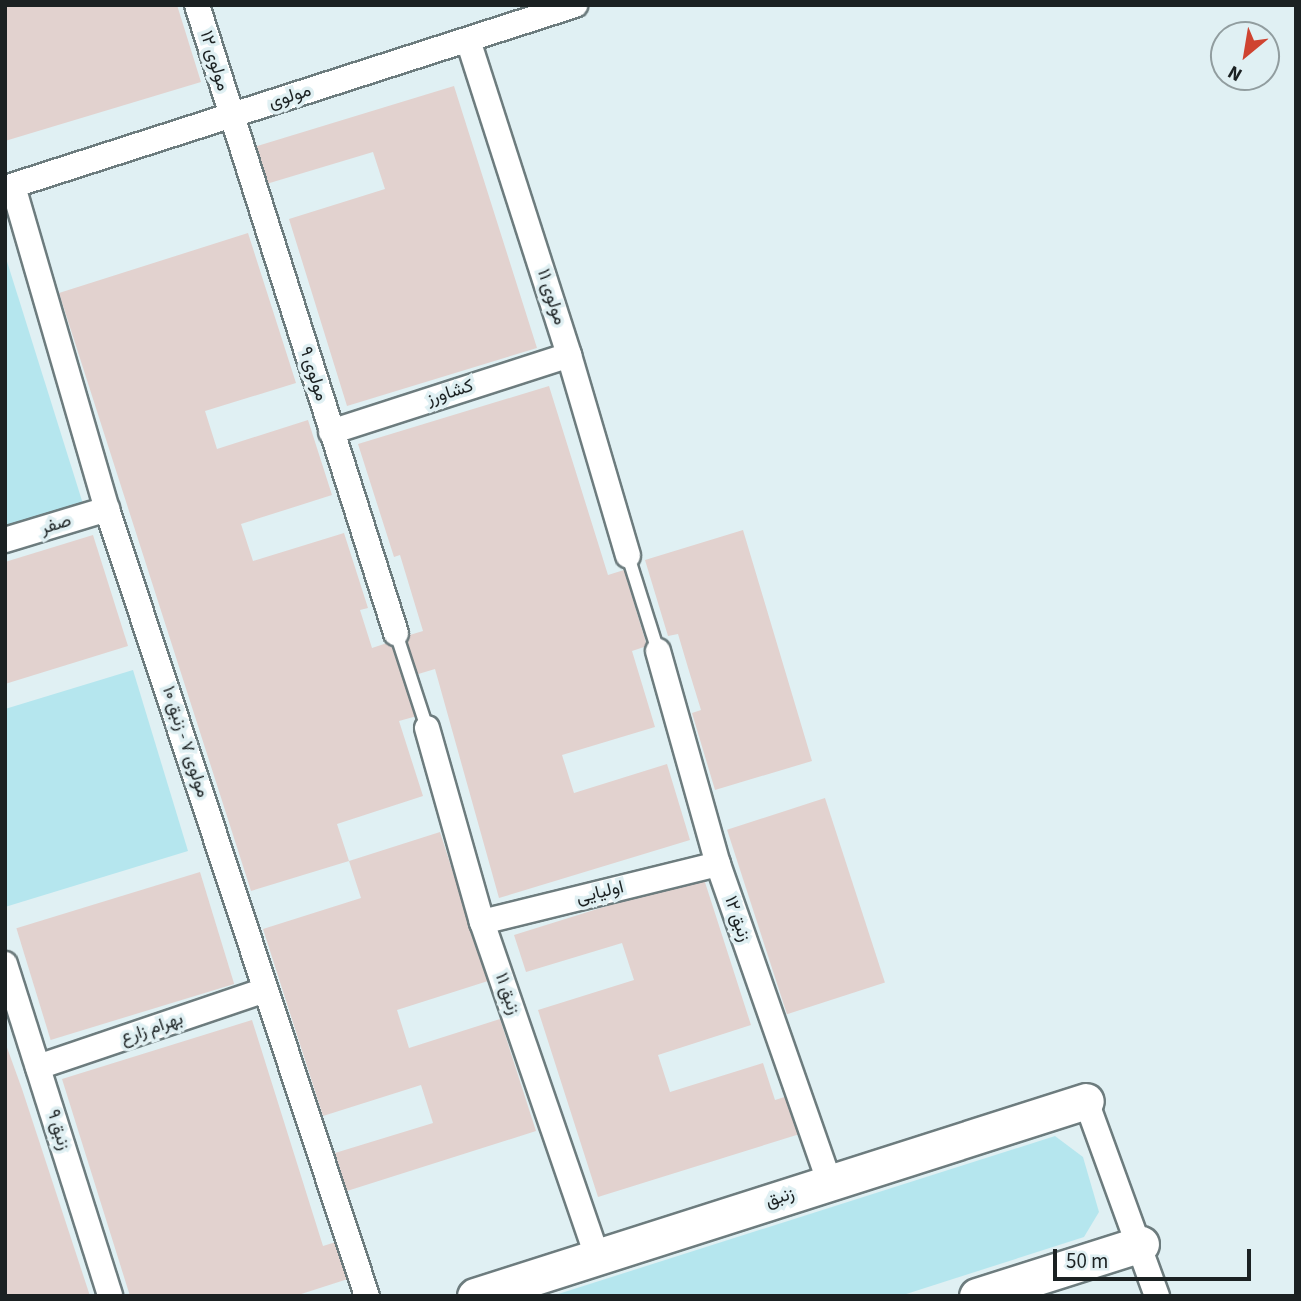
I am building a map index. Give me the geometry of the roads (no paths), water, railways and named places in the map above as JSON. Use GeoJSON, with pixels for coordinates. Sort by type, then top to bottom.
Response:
{"type":"FeatureCollection","features":[{"type":"Feature","properties":{"kind":"street","name":"مولوی ۱۲"},"geometry":{"type":"LineString","coordinates":[[197,5],[230,116]]}},
{"type":"Feature","properties":{"kind":"street","name":"مولوی"},"geometry":{"type":"LineString","coordinates":[[8,183],[230,116],[575,5]]}},
{"type":"Feature","properties":{"kind":"street","name":"مولوی ۱۱"},"geometry":{"type":"LineString","coordinates":[[468,40],[569,355],[628,556]]}},
{"type":"Feature","properties":{"kind":"street","name":"مولوی ۹"},"geometry":{"type":"LineString","coordinates":[[230,116],[396,633]]}},
{"type":"Feature","properties":{"kind":"street","name":"مولوی ۷ - زنبق ۱۰"},"geometry":{"type":"LineString","coordinates":[[8,183],[107,509],[367,1296]]}},
{"type":"Feature","properties":{"kind":"street","name":"کشاورز"},"geometry":{"type":"LineString","coordinates":[[331,432],[569,355]]}},
{"type":"Feature","properties":{"kind":"street","name":"صفر"},"geometry":{"type":"LineString","coordinates":[[5,540],[107,509]]}},
{"type":"Feature","properties":{"kind":"street","name":"زنبق ۱۲"},"geometry":{"type":"LineString","coordinates":[[658,651],[718,864],[830,1183]]}},
{"type":"Feature","properties":{"kind":"street","name":"زنبق ۱۱"},"geometry":{"type":"LineString","coordinates":[[427,728],[482,922],[597,1256]]}},
{"type":"Feature","properties":{"kind":"street","name":"اولیایی"},"geometry":{"type":"LineString","coordinates":[[482,922],[718,864]]}},
{"type":"Feature","properties":{"kind":"street","name":"زنبق ۹"},"geometry":{"type":"LineString","coordinates":[[5,964],[110,1296]]}},
{"type":"Feature","properties":{"kind":"street","name":"بهرام زارع"},"geometry":{"type":"LineString","coordinates":[[38,1068],[265,990]]}},
{"type":"Feature","properties":{"kind":"street","name":"زنبق"},"geometry":{"type":"LineString","coordinates":[[475,1296],[1086,1101]]}},
{"type":"Feature","properties":{"kind":"street"},"geometry":{"type":"LineString","coordinates":[[1086,1101],[1141,1244],[1157,1296]]}},
{"type":"Feature","properties":{"kind":"street"},"geometry":{"type":"LineString","coordinates":[[977,1296],[1141,1244]]}},
{"type":"Feature","properties":{"kind":"lane"},"geometry":{"type":"LineString","coordinates":[[628,556],[658,651]]}},
{"type":"Feature","properties":{"kind":"lane"},"geometry":{"type":"LineString","coordinates":[[396,633],[427,728]]}}]}
